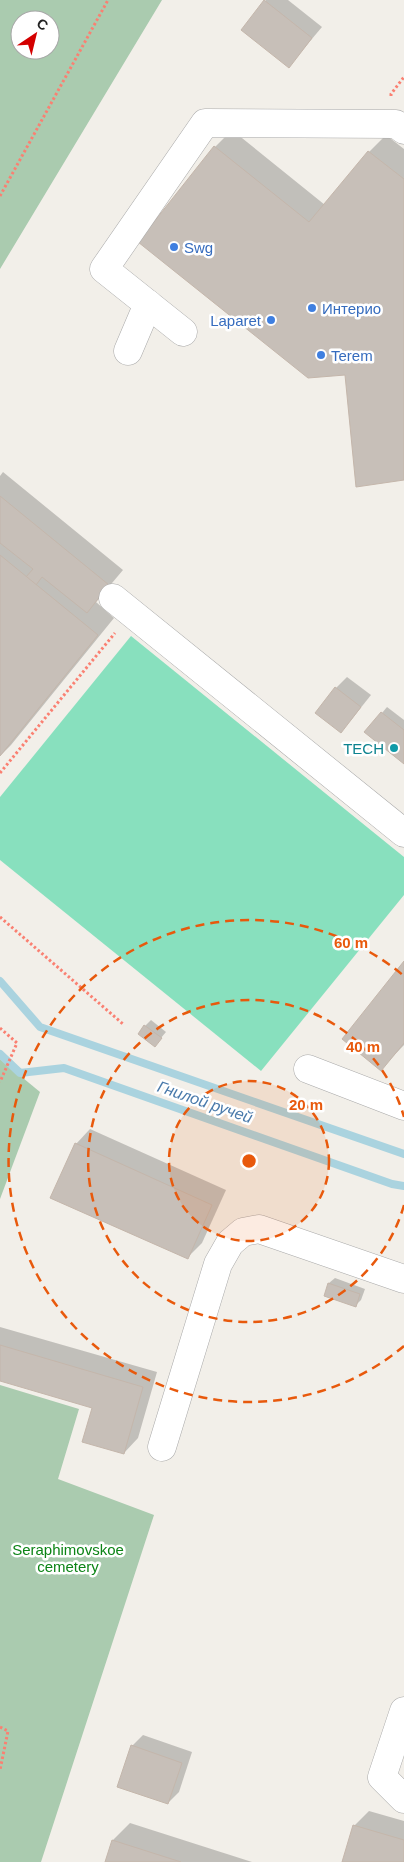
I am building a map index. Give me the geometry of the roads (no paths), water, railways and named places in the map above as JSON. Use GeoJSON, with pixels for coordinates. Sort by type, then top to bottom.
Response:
{"type":"FeatureCollection","features":[{"type":"Feature","properties":{"kind":"lane"},"geometry":{"type":"LineString","coordinates":[[182,332],[104,269],[205,123],[396,124],[404,130]]}},
{"type":"Feature","properties":{"kind":"lane"},"geometry":{"type":"LineString","coordinates":[[128,351],[148,304]]}},
{"type":"Feature","properties":{"kind":"lane"},"geometry":{"type":"LineString","coordinates":[[122,606],[404,833]]}},
{"type":"Feature","properties":{"kind":"lane"},"geometry":{"type":"LineString","coordinates":[[308,1069],[404,1106]]}},
{"type":"Feature","properties":{"kind":"lane"},"geometry":{"type":"LineString","coordinates":[[162,1447],[218,1264],[230,1243],[243,1232],[259,1229],[404,1279]]}},
{"type":"Feature","properties":{"kind":"lane"},"geometry":{"type":"LineString","coordinates":[[404,1711],[382,1777],[404,1799]]}},
{"type":"Feature","properties":{"kind":"waterway"},"geometry":{"type":"LineString","coordinates":[[0,981],[40,1027],[404,1154]]}},
{"type":"Feature","properties":{"kind":"waterway","name":"Гнилой ручей"},"geometry":{"type":"LineString","coordinates":[[0,1054],[20,1073],[64,1068],[392,1184],[404,1186]]}},
{"type":"Feature","properties":{"kind":"place","name":"Swg"},"geometry":{"type":"Point","coordinates":[174,247]}},
{"type":"Feature","properties":{"kind":"place","name":"Интерио"},"geometry":{"type":"Point","coordinates":[312,308]}},
{"type":"Feature","properties":{"kind":"place","name":"Laparet"},"geometry":{"type":"Point","coordinates":[271,320]}},
{"type":"Feature","properties":{"kind":"place","name":"Terem"},"geometry":{"type":"Point","coordinates":[321,355]}},
{"type":"Feature","properties":{"kind":"place","name":"TECH"},"geometry":{"type":"Point","coordinates":[394,748]}},
{"type":"Feature","properties":{"kind":"park label","name":"Seraphimovskoe cemetery"},"geometry":{"type":"Point","coordinates":[68,1558]}}]}
